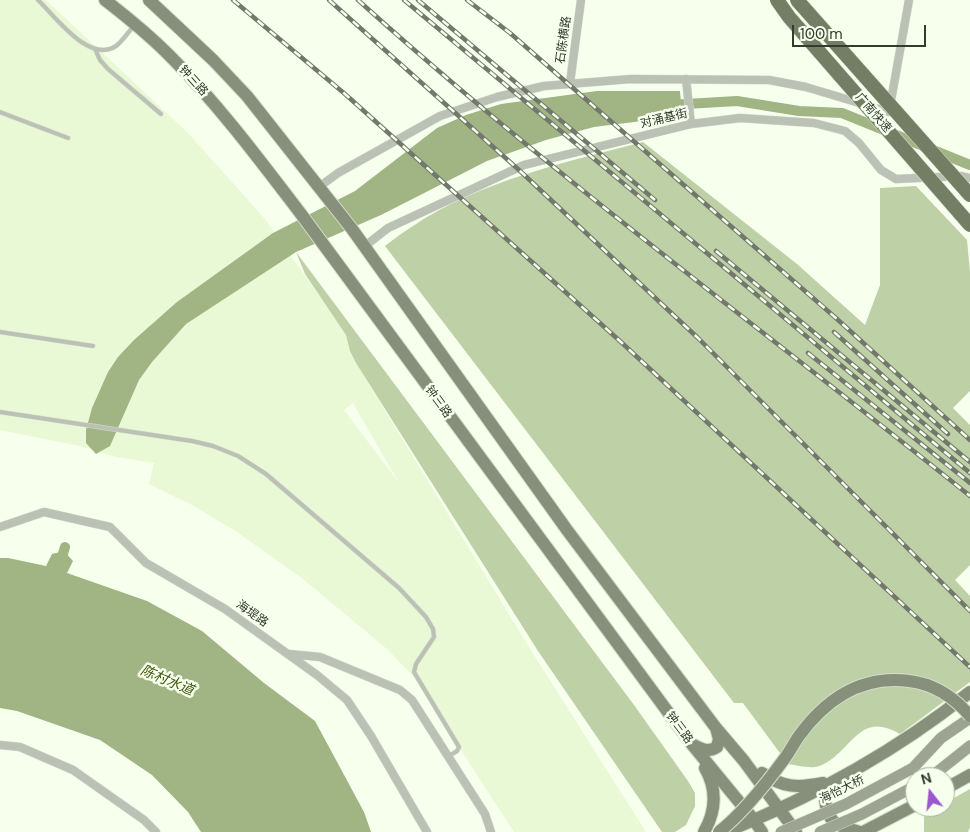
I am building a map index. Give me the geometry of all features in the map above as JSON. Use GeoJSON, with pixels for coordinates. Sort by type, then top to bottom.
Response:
{"type":"FeatureCollection","features":[{"type":"Feature","properties":{"kind":"highway","name":"广南快速"},"geometry":{"type":"LineString","coordinates":[[777,0],[789,17],[970,225]]}},
{"type":"Feature","properties":{"kind":"highway","name":"广南快速"},"geometry":{"type":"LineString","coordinates":[[797,0],[970,195]]}},
{"type":"Feature","properties":{"kind":"main road","name":"钟三路"},"geometry":{"type":"LineString","coordinates":[[105,0],[136,24],[169,55],[229,122],[301,214],[690,742],[762,832]]}},
{"type":"Feature","properties":{"kind":"main road"},"geometry":{"type":"LineString","coordinates":[[149,0],[247,96],[352,229],[567,530],[796,832]]}},
{"type":"Feature","properties":{"kind":"main road"},"geometry":{"type":"LineString","coordinates":[[719,832],[759,790],[784,759],[800,735],[817,716],[845,693],[856,687],[882,680],[902,680],[921,683],[937,688],[963,708],[970,717]]}},
{"type":"Feature","properties":{"kind":"main road"},"geometry":{"type":"LineString","coordinates":[[725,832],[837,781],[884,753],[970,692]]}},
{"type":"Feature","properties":{"kind":"main road"},"geometry":{"type":"LineString","coordinates":[[690,742],[702,749],[711,751],[717,747],[716,728]]}},
{"type":"Feature","properties":{"kind":"main road"},"geometry":{"type":"LineString","coordinates":[[690,742],[711,778],[714,793],[714,810],[704,832]]}},
{"type":"Feature","properties":{"kind":"main road"},"geometry":{"type":"LineString","coordinates":[[744,761],[782,785],[808,786],[837,781]]}},
{"type":"Feature","properties":{"kind":"main road"},"geometry":{"type":"LineString","coordinates":[[955,783],[970,775]]}},
{"type":"Feature","properties":{"kind":"main road"},"geometry":{"type":"LineString","coordinates":[[837,781],[824,799],[832,822],[838,826],[861,832],[905,810]]}},
{"type":"Feature","properties":{"kind":"main road"},"geometry":{"type":"LineString","coordinates":[[869,832],[883,821]]}},
{"type":"Feature","properties":{"kind":"street","name":"石陈横路"},"geometry":{"type":"LineString","coordinates":[[570,83],[581,0]]}},
{"type":"Feature","properties":{"kind":"street"},"geometry":{"type":"LineString","coordinates":[[319,187],[338,173],[440,116],[506,95],[544,86],[631,79],[778,82],[806,86],[889,112],[910,0]]}},
{"type":"Feature","properties":{"kind":"street"},"geometry":{"type":"LineString","coordinates":[[686,79],[691,121]]}},
{"type":"Feature","properties":{"kind":"street","name":"对涌基街"},"geometry":{"type":"LineString","coordinates":[[365,246],[388,228],[524,165],[691,121],[740,118],[814,123],[845,131],[859,142],[882,170],[896,179],[961,176],[970,178]]}},
{"type":"Feature","properties":{"kind":"street","name":"海堤路"},"geometry":{"type":"LineString","coordinates":[[0,527],[44,512],[110,527],[146,563],[225,609],[317,675],[347,700],[371,736],[427,832]]}},
{"type":"Feature","properties":{"kind":"street"},"geometry":{"type":"LineString","coordinates":[[288,654],[320,657],[400,690],[412,700],[485,814],[491,832]]}},
{"type":"Feature","properties":{"kind":"street","name":"海怡大桥"},"geometry":{"type":"LineString","coordinates":[[781,832],[846,804],[913,768],[941,738],[970,717]]}},
{"type":"Feature","properties":{"kind":"street"},"geometry":{"type":"LineString","coordinates":[[0,745],[20,747],[73,770],[144,820],[156,832]]}},
{"type":"Feature","properties":{"kind":"street"},"geometry":{"type":"LineString","coordinates":[[943,767],[970,746]]}},
{"type":"Feature","properties":{"kind":"street"},"geometry":{"type":"LineString","coordinates":[[820,832],[862,814],[905,791]]}},
{"type":"Feature","properties":{"kind":"lane"},"geometry":{"type":"LineString","coordinates":[[38,0],[84,45],[95,49],[115,46],[136,24]]}},
{"type":"Feature","properties":{"kind":"lane"},"geometry":{"type":"LineString","coordinates":[[95,49],[100,60],[108,68],[161,114]]}},
{"type":"Feature","properties":{"kind":"lane"},"geometry":{"type":"LineString","coordinates":[[0,112],[68,138]]}},
{"type":"Feature","properties":{"kind":"lane"},"geometry":{"type":"LineString","coordinates":[[0,332],[92,346]]}},
{"type":"Feature","properties":{"kind":"lane"},"geometry":{"type":"LineString","coordinates":[[0,412],[200,443],[231,453],[254,465],[399,588],[426,617],[433,629],[434,637],[416,664],[414,672],[459,747],[457,751],[447,757]]}},
{"type":"Feature","properties":{"kind":"shaded area"},"geometry":{"type":"Polygon","coordinates":[[[0,0],[46,0],[189,134],[265,219],[346,335],[350,351],[356,363],[532,652],[646,832],[514,832],[413,676],[387,649],[303,579],[237,532],[194,506],[149,484],[154,463],[117,457],[80,446],[0,430],[0,0]],[[353,403],[344,410],[399,483],[353,403]]]}},
{"type":"Feature","properties":{"kind":"shaded area"},"geometry":{"type":"Polygon","coordinates":[[[643,142],[797,264],[865,325],[880,285],[880,188],[916,186],[967,240],[970,272],[970,391],[953,408],[970,425],[970,565],[955,580],[970,596],[970,682],[900,734],[882,727],[864,730],[833,758],[825,764],[815,767],[788,764],[743,703],[734,703],[385,246],[439,210],[495,185],[554,166],[643,142]]]}},
{"type":"Feature","properties":{"kind":"shaded area"},"geometry":{"type":"Polygon","coordinates":[[[296,252],[634,705],[688,781],[695,793],[695,806],[686,825],[675,832],[662,832],[538,651],[356,363],[350,351],[346,335],[305,274],[296,252]]]}},
{"type":"Feature","properties":{"kind":"shaded area"},"geometry":{"type":"Polygon","coordinates":[[[970,789],[970,827],[968,832],[924,832],[924,817],[955,817],[955,797],[970,789]]]}},
{"type":"Feature","properties":{"kind":"water"},"geometry":{"type":"Polygon","coordinates":[[[597,91],[680,91],[682,116],[594,127],[546,140],[487,161],[381,215],[296,252],[186,324],[152,362],[139,380],[110,446],[96,454],[86,443],[86,430],[92,408],[108,372],[118,357],[134,340],[177,302],[273,233],[355,191],[437,128],[466,115],[501,104],[597,91]]]}},
{"type":"Feature","properties":{"kind":"water","name":"陈村水道"},"geometry":{"type":"Polygon","coordinates":[[[64,551],[73,561],[67,573],[147,601],[202,631],[264,683],[315,721],[364,812],[371,832],[201,832],[188,812],[152,775],[100,740],[17,711],[0,708],[0,558],[46,566],[52,554],[64,551]]]}},
{"type":"Feature","properties":{"kind":"waterway"},"geometry":{"type":"LineString","coordinates":[[669,105],[737,101],[799,111],[842,113],[970,165]]}},
{"type":"Feature","properties":{"kind":"waterway"},"geometry":{"type":"LineString","coordinates":[[60,564],[65,547]]}},
{"type":"Feature","properties":{"kind":"railway"},"geometry":{"type":"LineString","coordinates":[[233,0],[345,94],[621,342],[970,667]]}},
{"type":"Feature","properties":{"kind":"railway"},"geometry":{"type":"LineString","coordinates":[[329,0],[519,170],[699,339],[970,611]]}},
{"type":"Feature","properties":{"kind":"railway"},"geometry":{"type":"LineString","coordinates":[[358,0],[507,129],[583,191],[970,496]]}},
{"type":"Feature","properties":{"kind":"railway"},"geometry":{"type":"LineString","coordinates":[[404,0],[970,473]]}},
{"type":"Feature","properties":{"kind":"railway"},"geometry":{"type":"LineString","coordinates":[[418,0],[655,200]]}},
{"type":"Feature","properties":{"kind":"railway"},"geometry":{"type":"LineString","coordinates":[[467,0],[510,33],[837,319],[970,440]]}},
{"type":"Feature","properties":{"kind":"railway"},"geometry":{"type":"LineString","coordinates":[[716,251],[970,462]]}},
{"type":"Feature","properties":{"kind":"railway"},"geometry":{"type":"LineString","coordinates":[[834,332],[948,434]]}},
{"type":"Feature","properties":{"kind":"railway"},"geometry":{"type":"LineString","coordinates":[[808,353],[970,483]]}}]}
